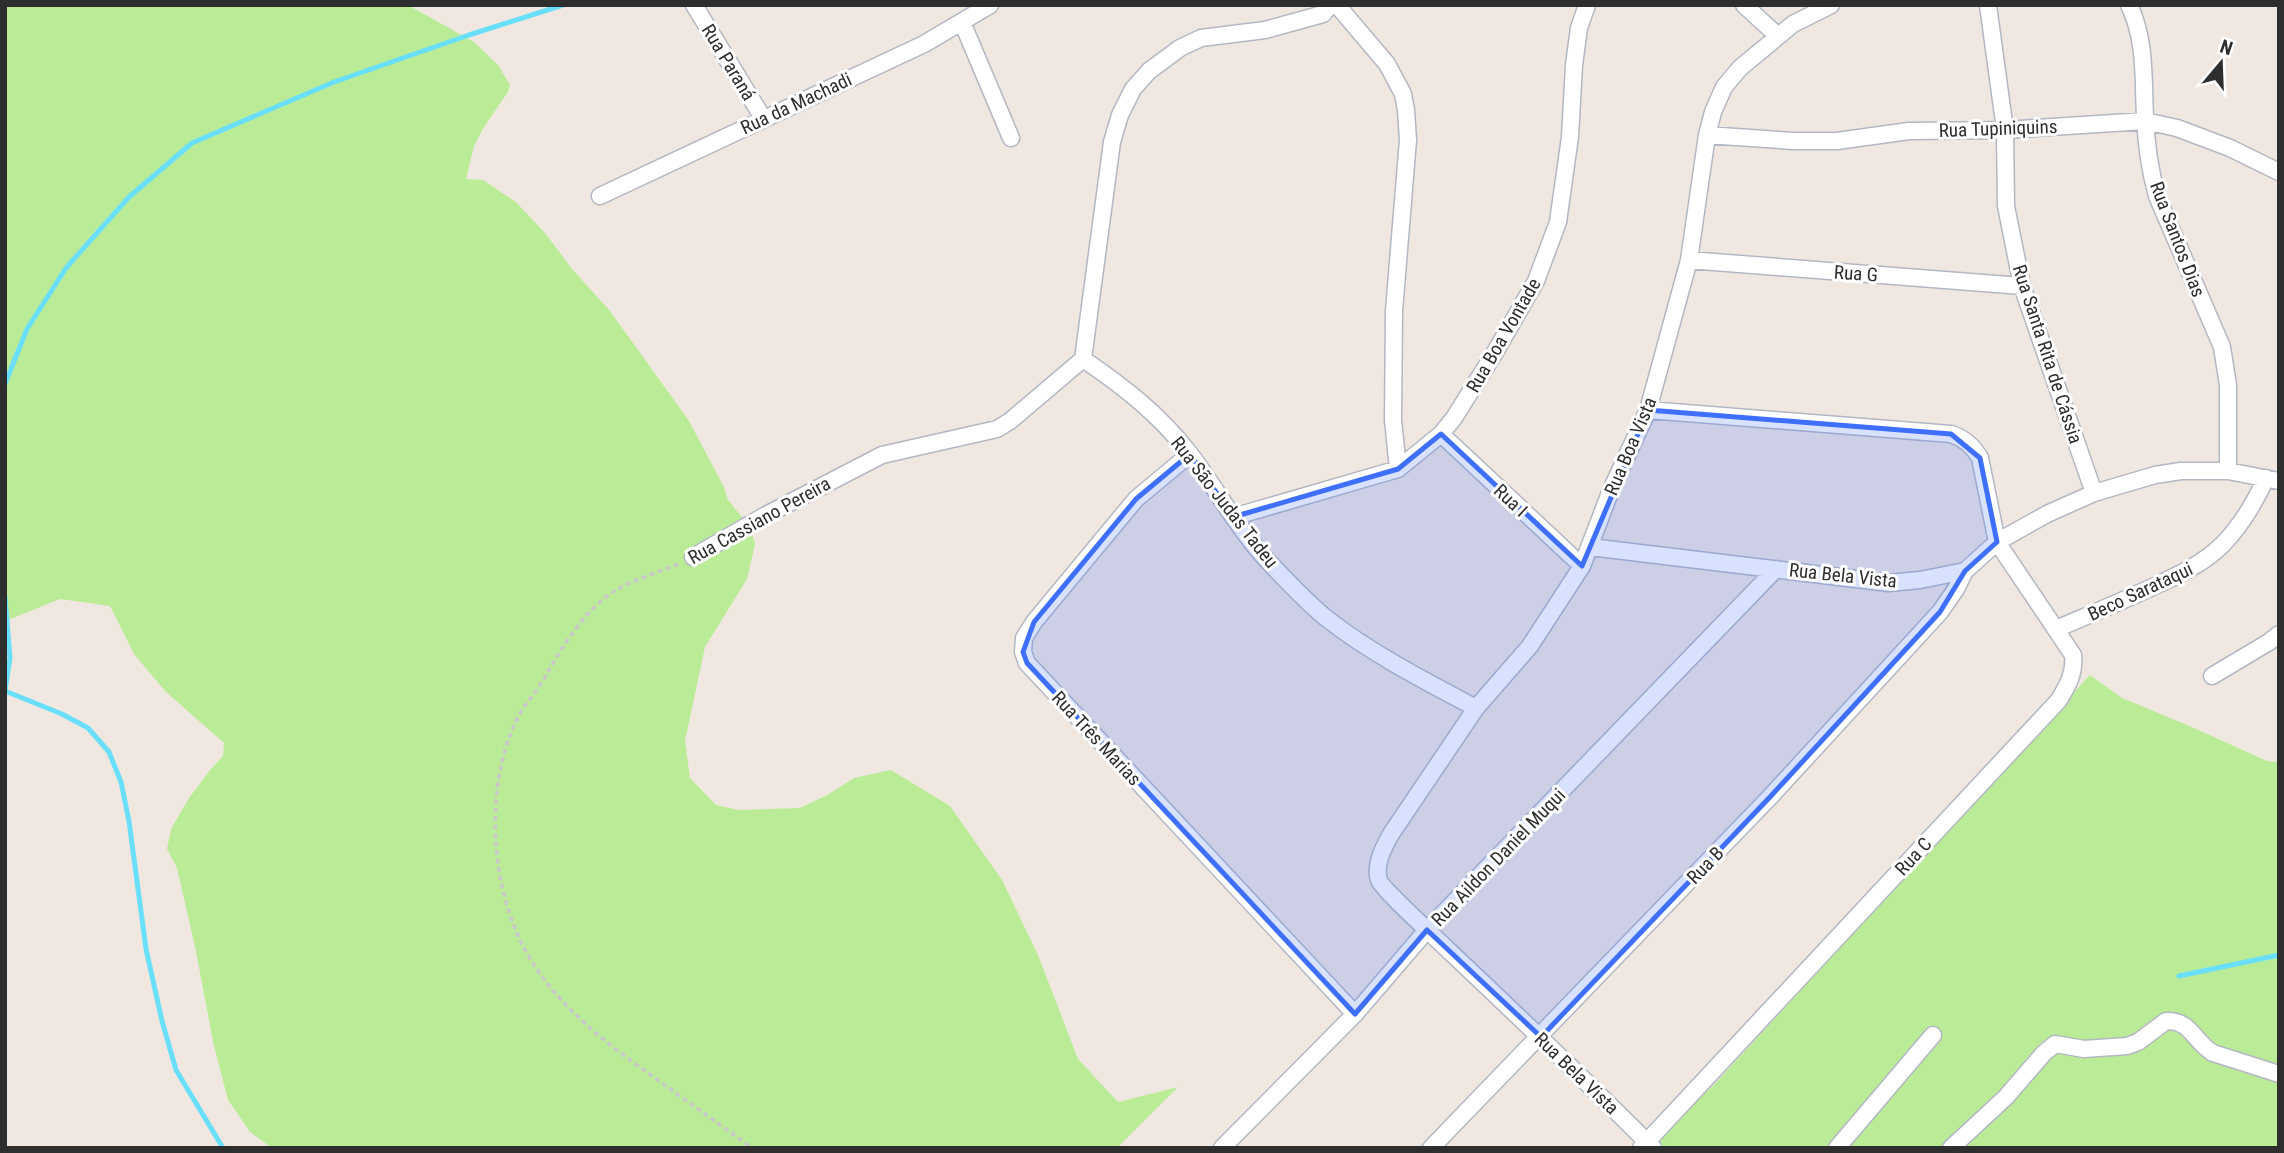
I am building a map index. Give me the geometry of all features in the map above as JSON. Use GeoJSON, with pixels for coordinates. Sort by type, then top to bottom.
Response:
{"type":"FeatureCollection","features":[{"type":"Feature","properties":{"kind":"street","name":"Rua Paraná"},"geometry":{"type":"LineString","coordinates":[[694,5],[763,118]]}},
{"type":"Feature","properties":{"kind":"street","name":"Rua da Machadi"},"geometry":{"type":"LineString","coordinates":[[600,196],[924,44],[990,5]]}},
{"type":"Feature","properties":{"kind":"street"},"geometry":{"type":"LineString","coordinates":[[1083,359],[1112,142],[1120,115],[1133,89],[1149,71],[1191,41],[1265,30],[1323,14],[1329,5]]}},
{"type":"Feature","properties":{"kind":"street"},"geometry":{"type":"LineString","coordinates":[[1337,5],[1387,64],[1403,94],[1406,110],[1408,140],[1394,311],[1393,420],[1398,469]]}},
{"type":"Feature","properties":{"kind":"street","name":"Rua Boa Vontade"},"geometry":{"type":"LineString","coordinates":[[1233,517],[1398,469],[1441,434],[1454,418],[1536,281],[1558,222],[1570,137],[1574,65],[1579,29],[1587,5]]}},
{"type":"Feature","properties":{"kind":"street"},"geometry":{"type":"LineString","coordinates":[[1744,5],[1778,36]]}},
{"type":"Feature","properties":{"kind":"street","name":"Rua Boa Vista"},"geometry":{"type":"LineString","coordinates":[[1379,881],[1380,860],[1391,834],[1476,708],[1530,646],[1582,566],[1611,490],[1648,410],[1689,260],[1707,135],[1724,87],[1740,68],[1778,36],[1801,19],[1831,5]]}},
{"type":"Feature","properties":{"kind":"street","name":"Rua Santa Rita de Cássia"},"geometry":{"type":"LineString","coordinates":[[1988,5],[2005,130],[2006,206],[2022,286],[2094,493]]}},
{"type":"Feature","properties":{"kind":"street","name":"Rua Santos Dias"},"geometry":{"type":"LineString","coordinates":[[2129,5],[2137,22],[2142,46],[2145,121],[2157,196],[2222,348],[2228,385],[2228,471]]}},
{"type":"Feature","properties":{"kind":"street"},"geometry":{"type":"LineString","coordinates":[[962,22],[1011,138]]}},
{"type":"Feature","properties":{"kind":"street","name":"Rua Tupiniquins"},"geometry":{"type":"LineString","coordinates":[[1707,135],[1823,141],[1909,131],[2005,130],[2145,121],[2177,128],[2230,148],[2279,172]]}},
{"type":"Feature","properties":{"kind":"street","name":"Rua G"},"geometry":{"type":"LineString","coordinates":[[1689,260],[2022,286]]}},
{"type":"Feature","properties":{"kind":"street","name":"Rua São Judas Tadeu"},"geometry":{"type":"LineString","coordinates":[[1083,359],[1147,405],[1190,454],[1233,517],[1264,556],[1325,617],[1372,651],[1476,708]]}},
{"type":"Feature","properties":{"kind":"street","name":"Rua Cassiano Pereira"},"geometry":{"type":"LineString","coordinates":[[693,557],[874,458],[997,429],[1083,359]]}},
{"type":"Feature","properties":{"kind":"street"},"geometry":{"type":"LineString","coordinates":[[1648,410],[1937,433],[1958,437],[1972,446],[1980,458],[1997,542]]}},
{"type":"Feature","properties":{"kind":"street","name":"Rua I"},"geometry":{"type":"LineString","coordinates":[[1441,434],[1582,566]]}},
{"type":"Feature","properties":{"kind":"street","name":"Rua Três Marias"},"geometry":{"type":"LineString","coordinates":[[1190,454],[1136,499],[1034,622],[1024,638],[1023,652],[1027,663],[1355,1014]]}},
{"type":"Feature","properties":{"kind":"street"},"geometry":{"type":"LineString","coordinates":[[1965,571],[1997,542],[2047,514],[2094,493],[2155,475],[2181,471],[2228,471],[2272,479]]}},
{"type":"Feature","properties":{"kind":"street","name":"Beco Sarataqui"},"geometry":{"type":"LineString","coordinates":[[2056,629],[2200,564],[2222,545],[2272,479]]}},
{"type":"Feature","properties":{"kind":"street","name":"Rua C"},"geometry":{"type":"LineString","coordinates":[[1647,1146],[2059,700],[2071,680],[2073,655],[1997,542]]}},
{"type":"Feature","properties":{"kind":"street","name":"Rua Bela Vista"},"geometry":{"type":"LineString","coordinates":[[1590,547],[1889,583],[1965,571]]}},
{"type":"Feature","properties":{"kind":"street","name":"Rua Aildon Daniel Muqui"},"geometry":{"type":"LineString","coordinates":[[1222,1148],[1355,1014],[1427,930],[1776,569]]}},
{"type":"Feature","properties":{"kind":"street","name":"Rua B"},"geometry":{"type":"LineString","coordinates":[[1431,1148],[1770,797],[1922,632],[1948,601],[1965,571]]}},
{"type":"Feature","properties":{"kind":"street"},"geometry":{"type":"LineString","coordinates":[[2212,676],[2279,634]]}},
{"type":"Feature","properties":{"kind":"street","name":"Rua Bela Vista"},"geometry":{"type":"LineString","coordinates":[[1379,881],[1541,1037],[1647,1146]]}},
{"type":"Feature","properties":{"kind":"street"},"geometry":{"type":"LineString","coordinates":[[1951,1148],[2006,1097],[2055,1044],[2084,1049],[2130,1045],[2166,1021],[2172,1021],[2186,1026],[2204,1047],[2213,1053],[2279,1074]]}},
{"type":"Feature","properties":{"kind":"street"},"geometry":{"type":"LineString","coordinates":[[1837,1148],[1933,1035]]}},
{"type":"Feature","properties":{"kind":"path","name":"Rua Cassiano Pereira"},"geometry":{"type":"LineString","coordinates":[[693,557],[613,592],[589,612],[517,719],[509,739],[497,797],[498,868],[511,923],[534,965],[567,1007],[605,1043],[752,1148]]}},
{"type":"Feature","properties":{"kind":"highlighted area"},"geometry":{"type":"Polygon","coordinates":[[[1648,410],[1951,434],[1980,458],[1997,542],[1965,571],[1940,612],[1770,797],[1541,1037],[1427,930],[1355,1014],[1027,663],[1023,652],[1034,622],[1136,499],[1190,454],[1233,517],[1398,469],[1441,434],[1582,566],[1648,410]]]}},
{"type":"Feature","properties":{"kind":"green space"},"geometry":{"type":"Polygon","coordinates":[[[5,5],[408,5],[474,42],[498,65],[510,85],[474,146],[466,179],[483,180],[516,202],[610,311],[689,421],[724,487],[728,500],[750,527],[755,544],[747,579],[705,647],[685,741],[690,778],[716,805],[738,810],[800,808],[854,778],[891,770],[950,806],[1002,880],[1038,955],[1078,1059],[1118,1102],[1178,1087],[1117,1148],[272,1148],[250,1132],[228,1100],[213,1042],[177,868],[167,849],[171,829],[189,798],[223,756],[224,743],[165,691],[134,654],[110,606],[60,599],[8,620],[5,630],[5,5]]]}},
{"type":"Feature","properties":{"kind":"green space"},"geometry":{"type":"Polygon","coordinates":[[[2090,675],[2122,698],[2267,761],[2279,762],[2279,1148],[1651,1148],[1689,1103],[1712,1087],[2090,675]]]}},
{"type":"Feature","properties":{"kind":"waterway"},"geometry":{"type":"LineString","coordinates":[[5,384],[27,329],[66,268],[129,197],[192,143],[334,82],[563,5]]}},
{"type":"Feature","properties":{"kind":"waterway"},"geometry":{"type":"LineString","coordinates":[[5,597],[10,658],[5,691]]}},
{"type":"Feature","properties":{"kind":"waterway"},"geometry":{"type":"LineString","coordinates":[[5,691],[62,714],[88,728],[109,752],[121,782],[129,821],[146,949],[176,1070],[223,1148]]}},
{"type":"Feature","properties":{"kind":"waterway"},"geometry":{"type":"LineString","coordinates":[[2179,976],[2279,955]]}}]}
